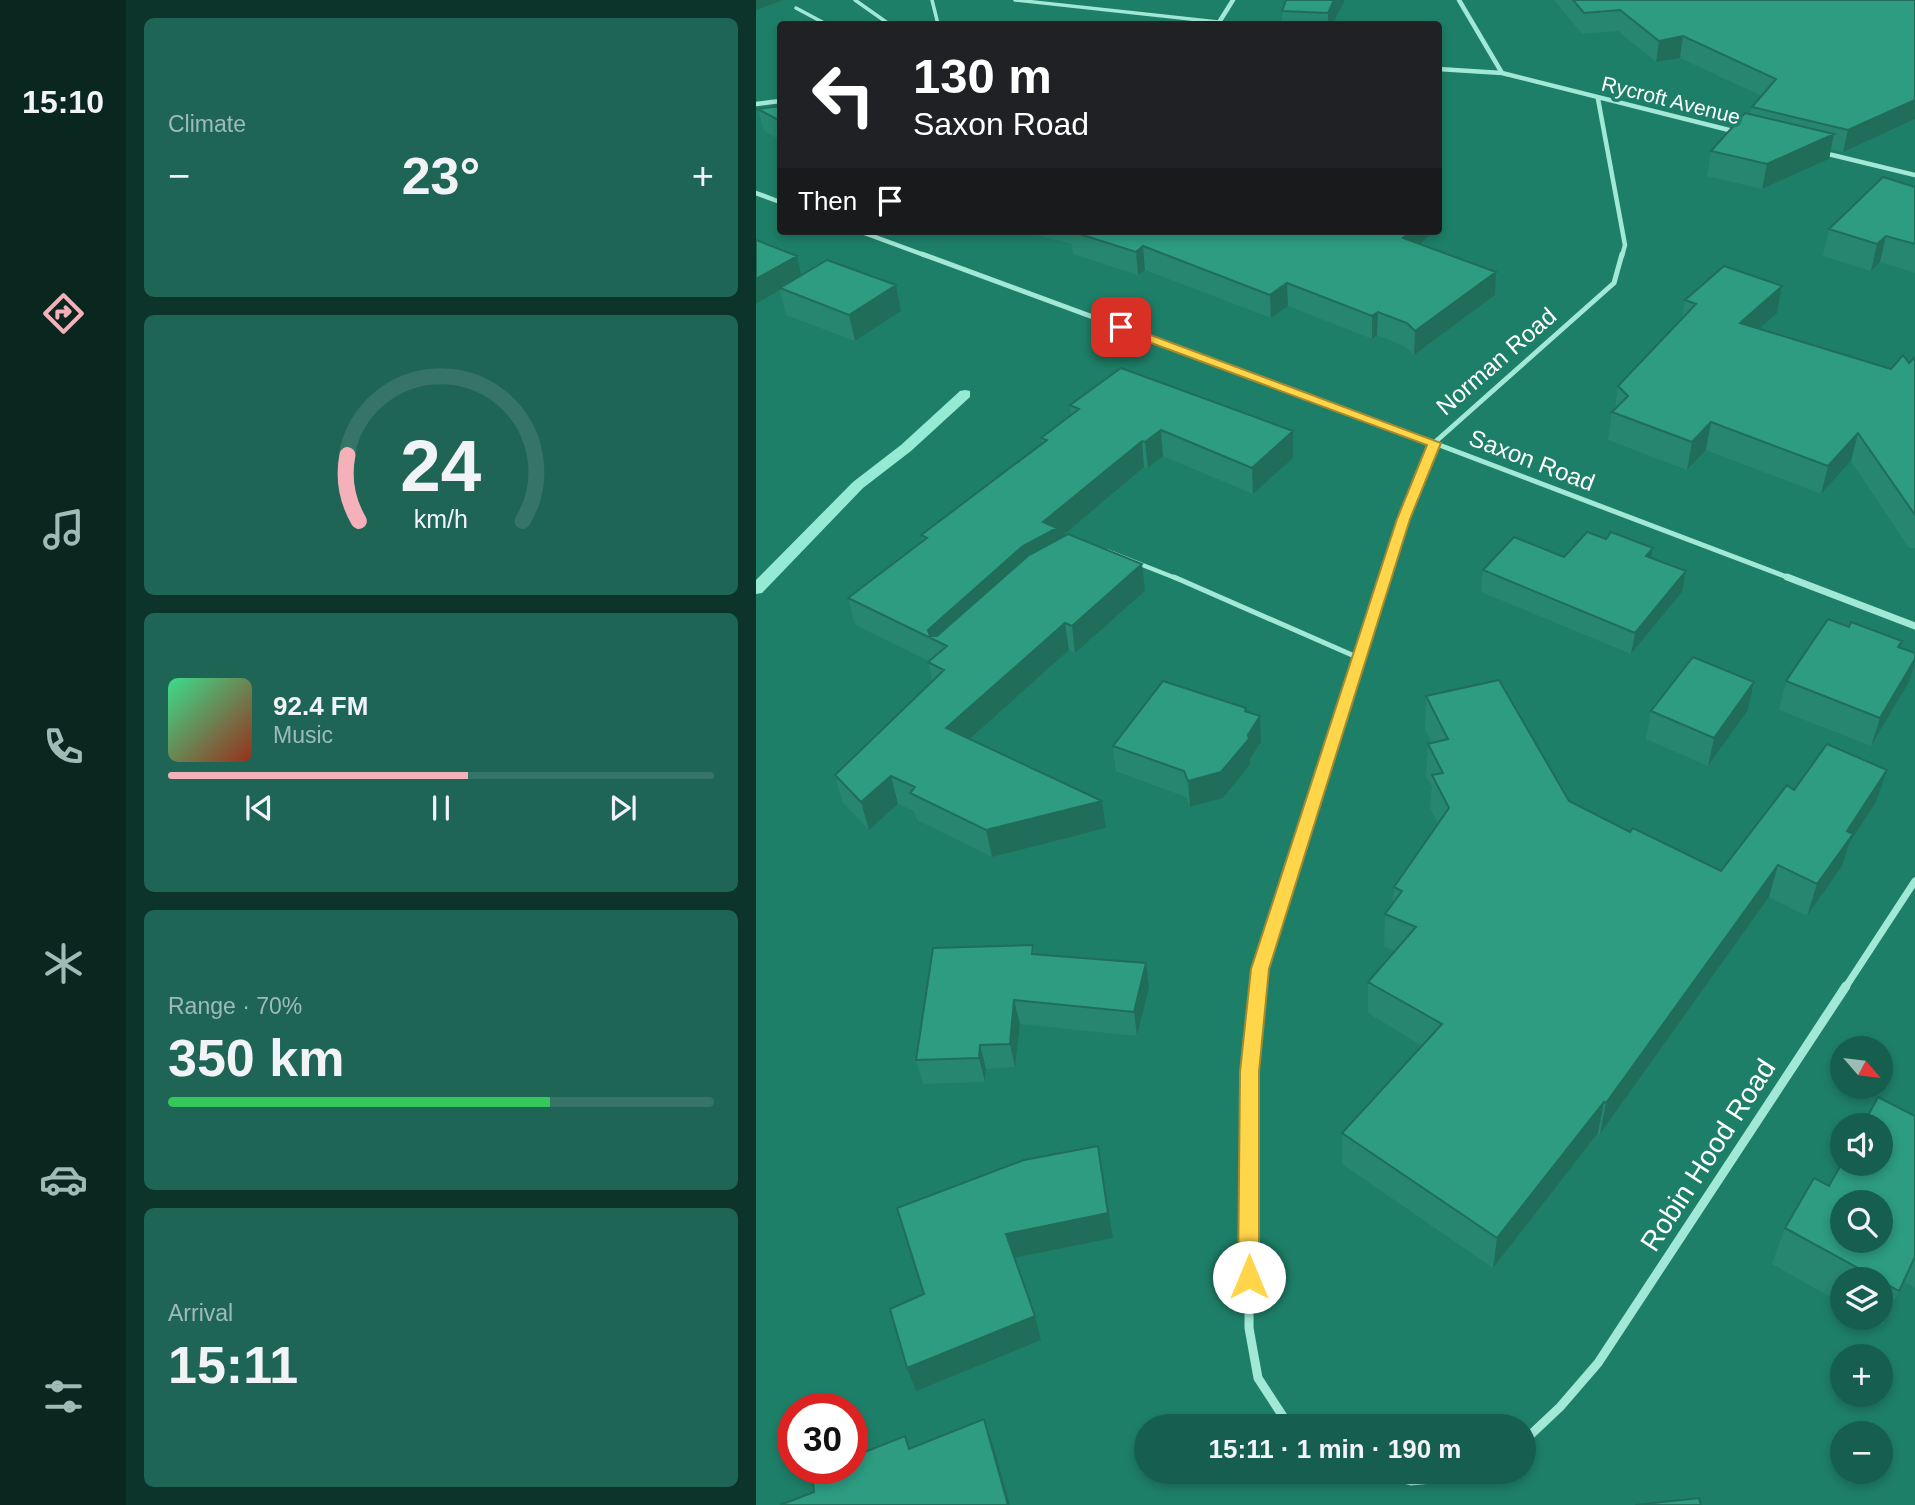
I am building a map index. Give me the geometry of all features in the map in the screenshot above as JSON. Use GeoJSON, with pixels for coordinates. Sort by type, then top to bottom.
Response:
{"type":"FeatureCollection","features":[{"type":"Feature","properties":{"kind":"street"},"geometry":{"type":"LineString","coordinates":[[1219,21],[1233,0]]}},
{"type":"Feature","properties":{"kind":"street"},"geometry":{"type":"LineString","coordinates":[[1459,0],[1502,73]]}},
{"type":"Feature","properties":{"kind":"street","name":"Rycroft Avenue"},"geometry":{"type":"LineString","coordinates":[[1442,69],[1502,73],[1744,134]]}},
{"type":"Feature","properties":{"kind":"street","name":"Norman Road"},"geometry":{"type":"LineString","coordinates":[[1281,1414],[1258,1378],[1249,1328],[1250,1072],[1260,969],[1404,519],[1434,443],[1614,283],[1625,245],[1598,99]]}},
{"type":"Feature","properties":{"kind":"street"},"geometry":{"type":"LineString","coordinates":[[756,104],[777,101]]}},
{"type":"Feature","properties":{"kind":"street"},"geometry":{"type":"LineString","coordinates":[[1810,149],[1915,175]]}},
{"type":"Feature","properties":{"kind":"street"},"geometry":{"type":"LineString","coordinates":[[756,193],[777,201]]}},
{"type":"Feature","properties":{"kind":"street","name":"Saxon Road"},"geometry":{"type":"LineString","coordinates":[[870,235],[1434,443],[1915,626]]}},
{"type":"Feature","properties":{"kind":"street","name":"Robin Hood Road"},"geometry":{"type":"LineString","coordinates":[[1536,1430],[1560,1407],[1598,1363],[1915,881]]}},
{"type":"Feature","properties":{"kind":"lane"},"geometry":{"type":"LineString","coordinates":[[855,0],[885,21]]}},
{"type":"Feature","properties":{"kind":"lane"},"geometry":{"type":"LineString","coordinates":[[932,0],[937,21]]}},
{"type":"Feature","properties":{"kind":"lane"},"geometry":{"type":"LineString","coordinates":[[1015,0],[1200,21]]}},
{"type":"Feature","properties":{"kind":"lane"},"geometry":{"type":"LineString","coordinates":[[796,8],[820,21]]}},
{"type":"Feature","properties":{"kind":"lane"},"geometry":{"type":"LineString","coordinates":[[1103,551],[1127,557],[1359,659]]}},
{"type":"Feature","properties":{"kind":"building"},"geometry":{"type":"Polygon","coordinates":[[[1286,0],[1334,0],[1328,13],[1282,11],[1286,0]]]}},
{"type":"Feature","properties":{"kind":"building"},"geometry":{"type":"Polygon","coordinates":[[[1573,0],[1915,0],[1915,100],[1848,130],[1752,107],[1776,79],[1683,36],[1659,41],[1620,10],[1584,13],[1573,0]]]}},
{"type":"Feature","properties":{"kind":"building"},"geometry":{"type":"Polygon","coordinates":[[[777,106],[777,119],[758,109],[777,106]]]}},
{"type":"Feature","properties":{"kind":"building"},"geometry":{"type":"Polygon","coordinates":[[[1745,113],[1834,134],[1767,164],[1711,151],[1745,113]]]}},
{"type":"Feature","properties":{"kind":"building"},"geometry":{"type":"Polygon","coordinates":[[[1883,177],[1915,187],[1915,244],[1886,236],[1877,244],[1829,229],[1883,177]]]}},
{"type":"Feature","properties":{"kind":"building"},"geometry":{"type":"Polygon","coordinates":[[[1083,235],[1406,235],[1403,238],[1496,272],[1415,331],[1407,323],[1378,312],[1372,316],[1287,283],[1270,295],[1143,246],[1136,252],[1083,235]]]}},
{"type":"Feature","properties":{"kind":"building"},"geometry":{"type":"Polygon","coordinates":[[[756,240],[797,256],[756,279],[756,240]]]}},
{"type":"Feature","properties":{"kind":"building"},"geometry":{"type":"Polygon","coordinates":[[[827,260],[896,285],[849,315],[780,288],[827,260]]]}},
{"type":"Feature","properties":{"kind":"building"},"geometry":{"type":"Polygon","coordinates":[[[1724,266],[1782,286],[1740,323],[1891,369],[1903,355],[1909,363],[1915,357],[1915,515],[1858,433],[1828,466],[1711,422],[1692,442],[1612,412],[1628,396],[1618,386],[1696,304],[1685,300],[1724,266]]]}},
{"type":"Feature","properties":{"kind":"building"},"geometry":{"type":"Polygon","coordinates":[[[1121,368],[1293,431],[1252,468],[1161,430],[1145,442],[1142,441],[1043,522],[1057,528],[1023,546],[928,630],[930,636],[937,636],[1029,555],[1068,534],[1142,564],[1072,626],[1065,623],[946,728],[1102,801],[986,830],[910,793],[915,787],[891,776],[861,802],[835,775],[944,670],[928,662],[947,646],[848,598],[927,538],[921,535],[1047,440],[1041,438],[1079,409],[1070,405],[1121,368]]]}},
{"type":"Feature","properties":{"kind":"building"},"geometry":{"type":"Polygon","coordinates":[[[1587,532],[1606,539],[1611,532],[1653,548],[1646,556],[1686,571],[1635,633],[1483,570],[1514,537],[1564,557],[1587,532]]]}},
{"type":"Feature","properties":{"kind":"building"},"geometry":{"type":"Polygon","coordinates":[[[1828,619],[1849,627],[1851,622],[1902,641],[1898,647],[1915,653],[1915,659],[1880,718],[1786,681],[1828,619]]]}},
{"type":"Feature","properties":{"kind":"building"},"geometry":{"type":"Polygon","coordinates":[[[1693,657],[1754,682],[1714,738],[1651,711],[1693,657]]]}},
{"type":"Feature","properties":{"kind":"building"},"geometry":{"type":"Polygon","coordinates":[[[1499,680],[1569,801],[1630,832],[1633,828],[1721,871],[1787,785],[1794,790],[1827,744],[1887,770],[1847,831],[1853,834],[1817,884],[1778,865],[1606,1103],[1604,1102],[1497,1238],[1342,1133],[1442,1024],[1368,982],[1416,927],[1385,914],[1402,891],[1394,887],[1449,808],[1432,775],[1443,773],[1428,744],[1448,739],[1426,696],[1499,680]]]}},
{"type":"Feature","properties":{"kind":"building"},"geometry":{"type":"Polygon","coordinates":[[[1163,681],[1246,708],[1245,711],[1260,716],[1248,735],[1249,739],[1221,772],[1188,781],[1184,771],[1113,746],[1163,681]]]}},
{"type":"Feature","properties":{"kind":"building"},"geometry":{"type":"Polygon","coordinates":[[[1033,945],[1032,954],[1146,963],[1134,1012],[1014,1000],[1010,1044],[980,1045],[979,1058],[916,1060],[933,948],[1033,945]]]}},
{"type":"Feature","properties":{"kind":"building"},"geometry":{"type":"Polygon","coordinates":[[[1877,1099],[1915,1116],[1915,1257],[1899,1291],[1893,1288],[1893,1267],[1856,1267],[1831,1253],[1893,1253],[1893,1190],[1830,1190],[1830,1253],[1785,1228],[1814,1178],[1829,1186],[1835,1176],[1893,1176],[1893,1113],[1869,1113],[1877,1099]]]}},
{"type":"Feature","properties":{"kind":"building"},"geometry":{"type":"Polygon","coordinates":[[[1098,1146],[1108,1213],[1006,1234],[1035,1316],[907,1368],[890,1309],[924,1294],[897,1208],[1024,1160],[1098,1146]]]}},
{"type":"Feature","properties":{"kind":"building"},"geometry":{"type":"Polygon","coordinates":[[[984,1419],[1008,1505],[780,1505],[814,1492],[813,1484],[868,1484],[868,1451],[905,1436],[909,1449],[984,1419]]]}},
{"type":"Feature","properties":{"kind":"building"},"geometry":{"type":"Polygon","coordinates":[[[1699,1498],[1701,1505],[1635,1505],[1699,1498]]]}},
{"type":"Feature","properties":{"kind":"waterway"},"geometry":{"type":"LineString","coordinates":[[756,589],[858,485],[906,448],[965,394]]}},
{"type":"Feature","properties":{"kind":"route"},"geometry":{"type":"LineString","coordinates":[[1121,327],[1434,443],[1404,519],[1260,969],[1250,1072],[1249,1277]]}}]}
